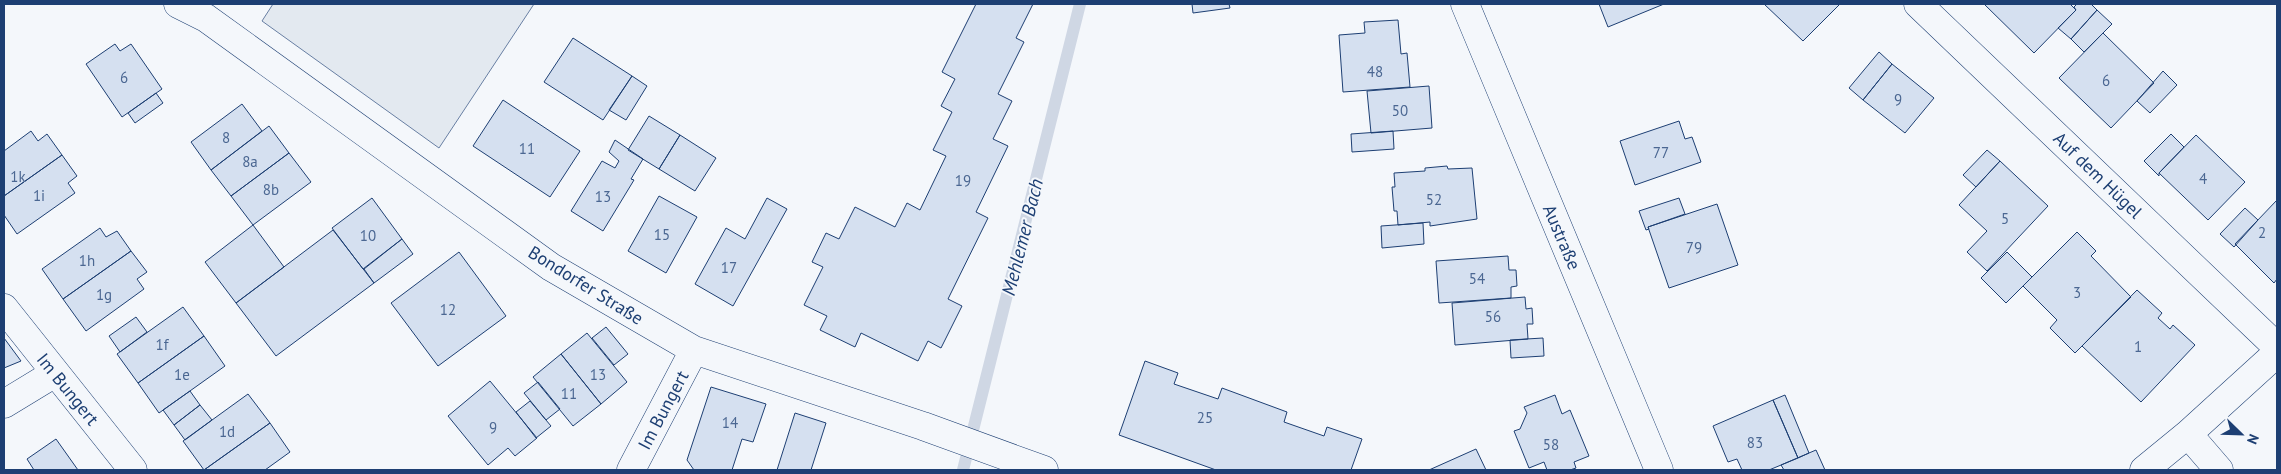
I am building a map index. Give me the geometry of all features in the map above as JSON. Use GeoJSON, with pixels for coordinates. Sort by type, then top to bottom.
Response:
{"type":"FeatureCollection","features":[{"type":"Feature","properties":{"kind":"street","name":"Bondorfer Straße"},"geometry":{"type":"LineString","coordinates":[[178,4],[206,18],[551,267],[694,350],[923,426],[1032,466]]}},
{"type":"Feature","properties":{"kind":"street","name":"Austraße"},"geometry":{"type":"LineString","coordinates":[[1464,4],[1659,470]]}},
{"type":"Feature","properties":{"kind":"street","name":"Auf dem Hügel"},"geometry":{"type":"LineString","coordinates":[[1918,4],[2277,347]]}},
{"type":"Feature","properties":{"kind":"street","name":"Im Bungert"},"geometry":{"type":"LineString","coordinates":[[4,308],[132,470]]}},
{"type":"Feature","properties":{"kind":"street","name":"Im Bungert"},"geometry":{"type":"LineString","coordinates":[[631,470],[694,350]]}},
{"type":"Feature","properties":{"kind":"street"},"geometry":{"type":"LineString","coordinates":[[2144,470],[2188,434],[2277,353]]}},
{"type":"Feature","properties":{"kind":"street"},"geometry":{"type":"LineString","coordinates":[[4,404],[55,373]]}},
{"type":"Feature","properties":{"kind":"street"},"geometry":{"type":"LineString","coordinates":[[2188,434],[2219,470]]}},
{"type":"Feature","properties":{"kind":"shaded area"},"geometry":{"type":"Polygon","coordinates":[[[273,4],[534,4],[439,148],[262,21],[273,4]]]}},
{"type":"Feature","properties":{"kind":"building"},"geometry":{"type":"Polygon","coordinates":[[[976,4],[1033,4],[1016,38],[1024,42],[998,94],[1012,101],[993,139],[1008,146],[976,212],[988,218],[948,299],[962,306],[941,348],[928,341],[918,361],[861,333],[855,347],[820,330],[827,316],[804,305],[823,267],[812,262],[826,233],[839,239],[855,207],[895,227],[907,203],[920,210],[946,156],[933,150],[952,112],[941,106],[955,79],[942,72],[976,4]]]}},
{"type":"Feature","properties":{"kind":"building"},"geometry":{"type":"Polygon","coordinates":[[[1192,4],[1229,4],[1230,8],[1193,13],[1192,4]]]}},
{"type":"Feature","properties":{"kind":"building"},"geometry":{"type":"Polygon","coordinates":[[[1599,4],[1664,4],[1608,27],[1599,4]]]}},
{"type":"Feature","properties":{"kind":"building"},"geometry":{"type":"Polygon","coordinates":[[[1764,4],[1840,4],[1803,41],[1764,4]]]}},
{"type":"Feature","properties":{"kind":"building"},"geometry":{"type":"Polygon","coordinates":[[[1984,4],[2070,4],[2076,10],[2034,53],[1984,4]]]}},
{"type":"Feature","properties":{"kind":"building"},"geometry":{"type":"Polygon","coordinates":[[[2077,4],[2091,4],[2097,10],[2071,39],[2058,28],[2076,10],[2074,7],[2077,4]]]}},
{"type":"Feature","properties":{"kind":"building"},"geometry":{"type":"Polygon","coordinates":[[[2097,10],[2112,24],[2084,52],[2071,39],[2097,10]]]}},
{"type":"Feature","properties":{"kind":"building"},"geometry":{"type":"Polygon","coordinates":[[[1398,20],[1401,54],[1407,53],[1410,87],[1343,92],[1339,35],[1365,33],[1364,22],[1398,20]]]}},
{"type":"Feature","properties":{"kind":"building"},"geometry":{"type":"Polygon","coordinates":[[[2103,33],[2154,83],[2111,128],[2059,78],[2103,33]]]}},
{"type":"Feature","properties":{"kind":"building"},"geometry":{"type":"Polygon","coordinates":[[[573,38],[632,76],[603,120],[544,82],[573,38]]]}},
{"type":"Feature","properties":{"kind":"building"},"geometry":{"type":"Polygon","coordinates":[[[115,44],[120,51],[131,44],[162,89],[122,117],[86,64],[115,44]]]}},
{"type":"Feature","properties":{"kind":"building"},"geometry":{"type":"Polygon","coordinates":[[[1879,52],[1892,64],[1863,100],[1849,88],[1879,52]]]}},
{"type":"Feature","properties":{"kind":"building"},"geometry":{"type":"Polygon","coordinates":[[[1892,64],[1934,98],[1905,133],[1863,100],[1892,64]]]}},
{"type":"Feature","properties":{"kind":"building"},"geometry":{"type":"Polygon","coordinates":[[[2163,71],[2177,85],[2150,113],[2137,101],[2163,71]]]}},
{"type":"Feature","properties":{"kind":"building"},"geometry":{"type":"Polygon","coordinates":[[[632,76],[647,86],[626,120],[609,110],[632,76]]]}},
{"type":"Feature","properties":{"kind":"building"},"geometry":{"type":"Polygon","coordinates":[[[1429,86],[1432,128],[1371,133],[1367,91],[1429,86]]]}},
{"type":"Feature","properties":{"kind":"building"},"geometry":{"type":"Polygon","coordinates":[[[156,93],[163,103],[135,123],[128,113],[156,93]]]}},
{"type":"Feature","properties":{"kind":"building"},"geometry":{"type":"Polygon","coordinates":[[[503,100],[580,151],[550,197],[473,146],[503,100]]]}},
{"type":"Feature","properties":{"kind":"building"},"geometry":{"type":"Polygon","coordinates":[[[242,104],[262,131],[211,170],[191,142],[242,104]]]}},
{"type":"Feature","properties":{"kind":"building"},"geometry":{"type":"Polygon","coordinates":[[[649,116],[680,135],[659,169],[628,150],[649,116]]]}},
{"type":"Feature","properties":{"kind":"building"},"geometry":{"type":"Polygon","coordinates":[[[1679,121],[1685,139],[1692,137],[1701,162],[1635,185],[1620,141],[1679,121]]]}},
{"type":"Feature","properties":{"kind":"building"},"geometry":{"type":"Polygon","coordinates":[[[269,126],[289,153],[231,196],[211,170],[269,126]]]}},
{"type":"Feature","properties":{"kind":"building"},"geometry":{"type":"Polygon","coordinates":[[[31,131],[38,141],[47,134],[62,155],[4,196],[4,151],[31,131]]]}},
{"type":"Feature","properties":{"kind":"building"},"geometry":{"type":"Polygon","coordinates":[[[1393,131],[1394,149],[1352,152],[1351,134],[1393,131]]]}},
{"type":"Feature","properties":{"kind":"building"},"geometry":{"type":"Polygon","coordinates":[[[2171,134],[2184,147],[2159,173],[2159,176],[2144,161],[2171,134]]]}},
{"type":"Feature","properties":{"kind":"building"},"geometry":{"type":"Polygon","coordinates":[[[680,135],[716,158],[695,191],[659,169],[680,135]]]}},
{"type":"Feature","properties":{"kind":"building"},"geometry":{"type":"Polygon","coordinates":[[[2196,135],[2245,182],[2208,220],[2159,173],[2196,135]]]}},
{"type":"Feature","properties":{"kind":"building"},"geometry":{"type":"Polygon","coordinates":[[[615,140],[643,159],[631,179],[634,180],[603,231],[571,211],[602,161],[615,168],[619,161],[609,152],[615,140]]]}},
{"type":"Feature","properties":{"kind":"building"},"geometry":{"type":"Polygon","coordinates":[[[1987,150],[2000,161],[1976,187],[1963,175],[1987,150]]]}},
{"type":"Feature","properties":{"kind":"building"},"geometry":{"type":"Polygon","coordinates":[[[289,153],[311,182],[253,225],[231,196],[289,153]]]}},
{"type":"Feature","properties":{"kind":"building"},"geometry":{"type":"Polygon","coordinates":[[[62,155],[77,176],[68,183],[75,193],[17,234],[4,215],[4,196],[62,155]]]}},
{"type":"Feature","properties":{"kind":"building"},"geometry":{"type":"Polygon","coordinates":[[[2000,161],[2048,206],[1987,271],[1967,252],[1987,231],[1959,205],[2000,161]]]}},
{"type":"Feature","properties":{"kind":"building"},"geometry":{"type":"Polygon","coordinates":[[[1447,166],[1448,169],[1472,168],[1477,219],[1430,226],[1430,222],[1398,225],[1397,211],[1394,211],[1392,187],[1395,187],[1394,173],[1425,171],[1425,168],[1447,166]]]}},
{"type":"Feature","properties":{"kind":"building"},"geometry":{"type":"Polygon","coordinates":[[[659,196],[697,217],[666,273],[628,251],[659,196]]]}},
{"type":"Feature","properties":{"kind":"building"},"geometry":{"type":"Polygon","coordinates":[[[372,198],[402,239],[363,269],[332,228],[372,198]]]}},
{"type":"Feature","properties":{"kind":"building"},"geometry":{"type":"Polygon","coordinates":[[[767,198],[787,209],[733,306],[695,284],[726,228],[745,239],[767,198]]]}},
{"type":"Feature","properties":{"kind":"building"},"geometry":{"type":"Polygon","coordinates":[[[1679,198],[1685,214],[1648,227],[1649,229],[1646,230],[1639,211],[1679,198]]]}},
{"type":"Feature","properties":{"kind":"building"},"geometry":{"type":"Polygon","coordinates":[[[2277,200],[2277,279],[2274,283],[2235,244],[2277,200]]]}},
{"type":"Feature","properties":{"kind":"building"},"geometry":{"type":"Polygon","coordinates":[[[1717,204],[1738,265],[1669,288],[1648,227],[1717,204]]]}},
{"type":"Feature","properties":{"kind":"building"},"geometry":{"type":"Polygon","coordinates":[[[2245,208],[2258,220],[2234,247],[2220,234],[2245,208]]]}},
{"type":"Feature","properties":{"kind":"building"},"geometry":{"type":"Polygon","coordinates":[[[1423,223],[1424,244],[1382,248],[1381,226],[1423,223]]]}},
{"type":"Feature","properties":{"kind":"building"},"geometry":{"type":"Polygon","coordinates":[[[253,225],[284,267],[236,303],[205,262],[253,225]]]}},
{"type":"Feature","properties":{"kind":"building"},"geometry":{"type":"Polygon","coordinates":[[[100,228],[106,237],[117,231],[131,251],[63,299],[42,269],[100,228]]]}},
{"type":"Feature","properties":{"kind":"building"},"geometry":{"type":"Polygon","coordinates":[[[333,230],[374,283],[276,356],[236,303],[333,230]]]}},
{"type":"Feature","properties":{"kind":"building"},"geometry":{"type":"Polygon","coordinates":[[[2077,232],[2096,251],[2091,256],[2131,297],[2075,353],[2050,328],[2057,320],[2023,286],[2077,232]]]}},
{"type":"Feature","properties":{"kind":"building"},"geometry":{"type":"Polygon","coordinates":[[[402,239],[413,254],[374,283],[364,269],[402,239]]]}},
{"type":"Feature","properties":{"kind":"building"},"geometry":{"type":"Polygon","coordinates":[[[131,251],[147,272],[137,279],[144,289],[86,331],[63,299],[131,251]]]}},
{"type":"Feature","properties":{"kind":"building"},"geometry":{"type":"Polygon","coordinates":[[[459,252],[506,316],[438,366],[391,303],[459,252]]]}},
{"type":"Feature","properties":{"kind":"building"},"geometry":{"type":"Polygon","coordinates":[[[2007,252],[2032,277],[2006,303],[1981,278],[2007,252]]]}},
{"type":"Feature","properties":{"kind":"building"},"geometry":{"type":"Polygon","coordinates":[[[1508,256],[1509,270],[1516,270],[1517,286],[1511,287],[1511,298],[1439,303],[1436,261],[1508,256]]]}},
{"type":"Feature","properties":{"kind":"building"},"geometry":{"type":"Polygon","coordinates":[[[2137,290],[2162,313],[2158,318],[2170,329],[2173,325],[2195,345],[2141,402],[2082,346],[2137,290]]]}},
{"type":"Feature","properties":{"kind":"building"},"geometry":{"type":"Polygon","coordinates":[[[1525,297],[1526,309],[1532,308],[1533,324],[1527,324],[1528,339],[1455,345],[1452,303],[1525,297]]]}},
{"type":"Feature","properties":{"kind":"building"},"geometry":{"type":"Polygon","coordinates":[[[183,307],[204,336],[138,383],[117,354],[183,307]]]}},
{"type":"Feature","properties":{"kind":"building"},"geometry":{"type":"Polygon","coordinates":[[[136,317],[147,332],[120,352],[109,336],[136,317]]]}},
{"type":"Feature","properties":{"kind":"building"},"geometry":{"type":"Polygon","coordinates":[[[606,327],[628,354],[614,365],[592,338],[606,327]]]}},
{"type":"Feature","properties":{"kind":"building"},"geometry":{"type":"Polygon","coordinates":[[[587,333],[627,382],[601,404],[561,354],[587,333]]]}},
{"type":"Feature","properties":{"kind":"building"},"geometry":{"type":"Polygon","coordinates":[[[204,336],[225,366],[159,413],[138,383],[204,336]]]}},
{"type":"Feature","properties":{"kind":"building"},"geometry":{"type":"Polygon","coordinates":[[[4,338],[21,361],[4,368],[4,338]]]}},
{"type":"Feature","properties":{"kind":"building"},"geometry":{"type":"Polygon","coordinates":[[[1543,338],[1544,356],[1511,358],[1510,340],[1543,338]]]}},
{"type":"Feature","properties":{"kind":"building"},"geometry":{"type":"Polygon","coordinates":[[[561,354],[601,404],[573,426],[533,377],[561,354]]]}},
{"type":"Feature","properties":{"kind":"building"},"geometry":{"type":"Polygon","coordinates":[[[1145,361],[1178,373],[1174,384],[1218,399],[1222,388],[1287,412],[1284,422],[1324,436],[1327,427],[1362,439],[1351,470],[1216,470],[1119,435],[1145,361]]]}},
{"type":"Feature","properties":{"kind":"building"},"geometry":{"type":"Polygon","coordinates":[[[490,381],[537,438],[515,456],[508,448],[488,465],[448,416],[490,381]]]}},
{"type":"Feature","properties":{"kind":"building"},"geometry":{"type":"Polygon","coordinates":[[[538,382],[560,409],[546,420],[524,393],[538,382]]]}},
{"type":"Feature","properties":{"kind":"building"},"geometry":{"type":"Polygon","coordinates":[[[711,387],[766,404],[753,442],[742,439],[732,470],[694,470],[687,460],[711,387]]]}},
{"type":"Feature","properties":{"kind":"building"},"geometry":{"type":"Polygon","coordinates":[[[190,391],[200,405],[174,425],[163,410],[190,391]]]}},
{"type":"Feature","properties":{"kind":"building"},"geometry":{"type":"Polygon","coordinates":[[[248,394],[270,423],[204,470],[183,441],[248,394]]]}},
{"type":"Feature","properties":{"kind":"building"},"geometry":{"type":"Polygon","coordinates":[[[1555,395],[1562,414],[1570,410],[1589,456],[1574,462],[1576,468],[1570,470],[1547,470],[1544,462],[1529,468],[1514,431],[1520,429],[1527,413],[1524,407],[1555,395]]]}},
{"type":"Feature","properties":{"kind":"building"},"geometry":{"type":"Polygon","coordinates":[[[1785,395],[1809,453],[1798,458],[1773,400],[1785,395]]]}},
{"type":"Feature","properties":{"kind":"building"},"geometry":{"type":"Polygon","coordinates":[[[1773,400],[1798,458],[1769,470],[1742,470],[1737,459],[1728,462],[1713,426],[1773,400]]]}},
{"type":"Feature","properties":{"kind":"building"},"geometry":{"type":"Polygon","coordinates":[[[530,401],[551,426],[536,438],[516,412],[530,401]]]}},
{"type":"Feature","properties":{"kind":"building"},"geometry":{"type":"Polygon","coordinates":[[[200,405],[212,420],[185,440],[174,425],[200,405]]]}},
{"type":"Feature","properties":{"kind":"building"},"geometry":{"type":"Polygon","coordinates":[[[795,413],[826,423],[811,470],[777,470],[795,413]]]}},
{"type":"Feature","properties":{"kind":"building"},"geometry":{"type":"Polygon","coordinates":[[[270,423],[290,452],[265,470],[204,470],[270,423]]]}},
{"type":"Feature","properties":{"kind":"building"},"geometry":{"type":"Polygon","coordinates":[[[56,439],[78,470],[34,470],[27,459],[56,439]]]}},
{"type":"Feature","properties":{"kind":"building"},"geometry":{"type":"Polygon","coordinates":[[[1476,449],[1486,470],[1429,470],[1476,449]]]}},
{"type":"Feature","properties":{"kind":"building"},"geometry":{"type":"Polygon","coordinates":[[[1816,450],[1825,470],[1784,470],[1781,465],[1816,450]]]}},
{"type":"Feature","properties":{"kind":"waterway","name":"Mehlemer Bach"},"geometry":{"type":"LineString","coordinates":[[963,470],[1080,4]]}}]}
